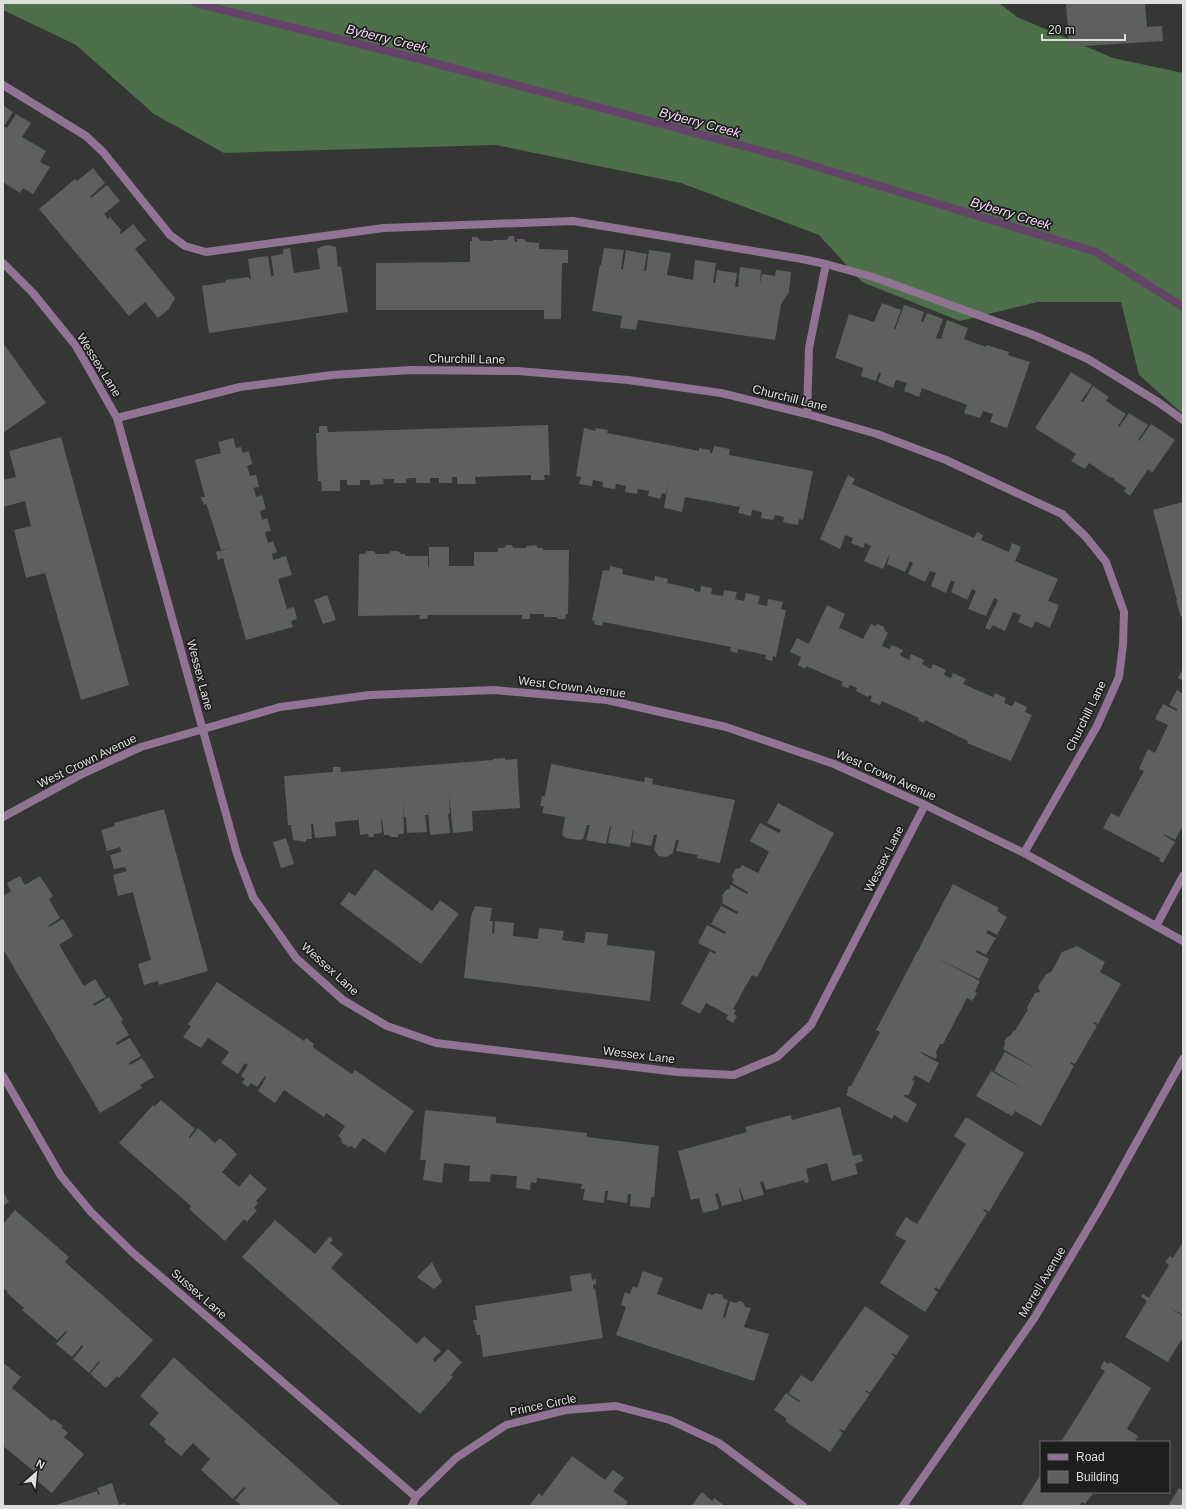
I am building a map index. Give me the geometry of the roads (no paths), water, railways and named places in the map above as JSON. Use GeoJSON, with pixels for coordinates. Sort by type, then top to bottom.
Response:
{"type":"FeatureCollection","features":[{"type":"Feature","properties":{"kind":"street"},"geometry":{"type":"LineString","coordinates":[[3,85],[86,136],[103,152],[170,235],[185,246],[206,252],[384,228],[573,221],[802,258],[876,278],[1036,336],[1088,359],[1158,402],[1183,420]]}},
{"type":"Feature","properties":{"kind":"street","name":"Wessex Lane"},"geometry":{"type":"LineString","coordinates":[[3,263],[33,293],[76,346],[117,418],[237,854],[253,897],[296,958],[343,1000],[387,1026],[436,1043],[677,1072],[734,1075],[777,1057],[811,1025],[925,805]]}},
{"type":"Feature","properties":{"kind":"street"},"geometry":{"type":"LineString","coordinates":[[808,414],[809,348],[826,264]]}},
{"type":"Feature","properties":{"kind":"street","name":"Churchill Lane"},"geometry":{"type":"LineString","coordinates":[[117,418],[240,387],[332,375],[410,370],[518,371],[628,380],[721,393],[808,414],[877,434],[946,460],[1062,514],[1086,537],[1106,562],[1124,612],[1123,645],[1119,677],[1097,726],[1024,853]]}},
{"type":"Feature","properties":{"kind":"street","name":"West Crown Avenue"},"geometry":{"type":"LineString","coordinates":[[3,817],[84,773],[141,747],[280,707],[370,695],[494,690],[607,700],[726,727],[834,764],[925,805],[1024,853],[1183,941]]}},
{"type":"Feature","properties":{"kind":"street"},"geometry":{"type":"LineString","coordinates":[[1156,926],[1183,876]]}},
{"type":"Feature","properties":{"kind":"street","name":"Morrell Avenue"},"geometry":{"type":"LineString","coordinates":[[903,1506],[1035,1318],[1100,1208],[1183,1059]]}},
{"type":"Feature","properties":{"kind":"street","name":"Sussex Lane"},"geometry":{"type":"LineString","coordinates":[[3,1076],[61,1176],[91,1212],[132,1252],[416,1497]]}},
{"type":"Feature","properties":{"kind":"street","name":"Prince Circle"},"geometry":{"type":"LineString","coordinates":[[412,1506],[416,1497],[456,1458],[506,1425],[566,1410],[616,1406],[670,1420],[719,1443],[802,1506]]}},
{"type":"Feature","properties":{"kind":"waterway","name":"Byberry Creek"},"geometry":{"type":"LineString","coordinates":[[195,3],[423,60],[788,158],[1096,252],[1183,307]]}}]}
